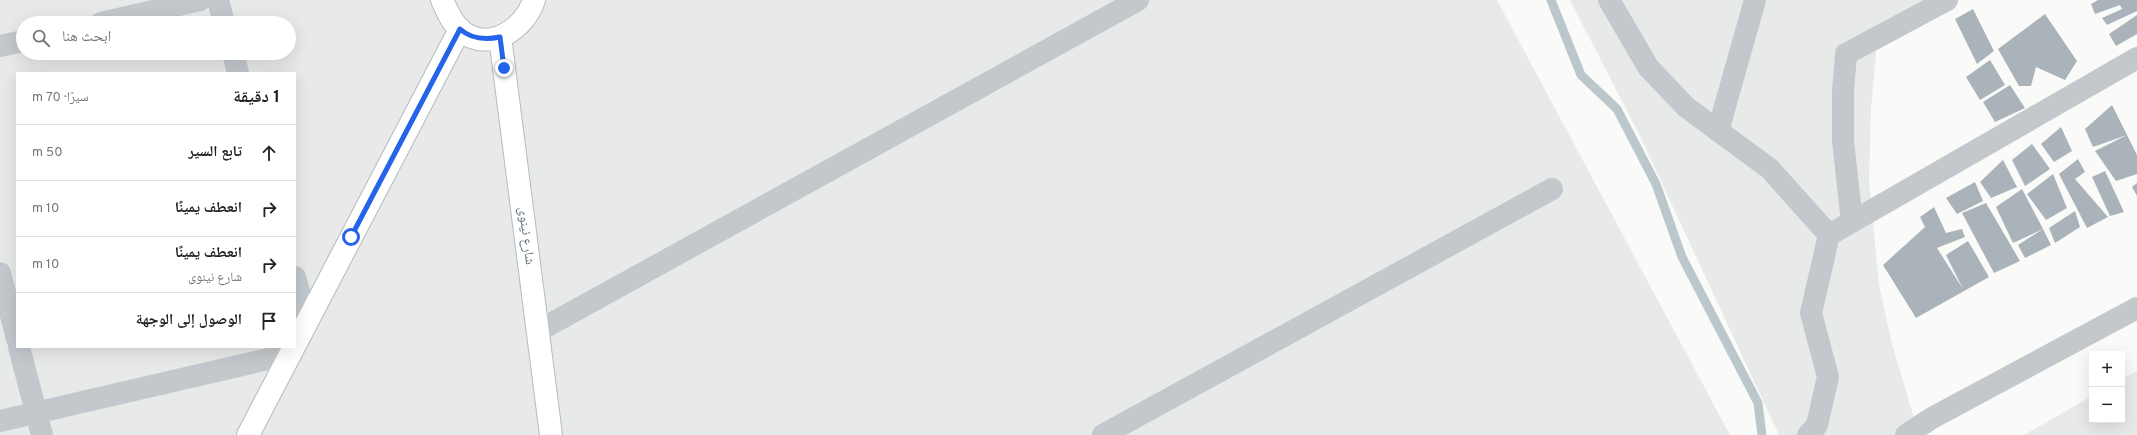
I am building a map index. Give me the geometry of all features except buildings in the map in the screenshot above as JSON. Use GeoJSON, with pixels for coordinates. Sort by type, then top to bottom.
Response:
{"type":"FeatureCollection","features":[{"type":"Feature","properties":{"kind":"main road"},"geometry":{"type":"LineString","coordinates":[[442,0],[453,22],[470,36],[481,39],[508,35],[526,16],[534,0]]}},
{"type":"Feature","properties":{"kind":"main road"},"geometry":{"type":"LineString","coordinates":[[296,342],[460,29]]}},
{"type":"Feature","properties":{"kind":"main road","name":"شارع نينوى"},"geometry":{"type":"LineString","coordinates":[[500,37],[551,435]]}},
{"type":"Feature","properties":{"kind":"main road"},"geometry":{"type":"LineString","coordinates":[[248,435],[293,348]]}},
{"type":"Feature","properties":{"kind":"street"},"geometry":{"type":"LineString","coordinates":[[131,16],[200,0]]}},
{"type":"Feature","properties":{"kind":"street"},"geometry":{"type":"LineString","coordinates":[[218,0],[222,16]]}},
{"type":"Feature","properties":{"kind":"street"},"geometry":{"type":"LineString","coordinates":[[538,331],[1138,0]]}},
{"type":"Feature","properties":{"kind":"street"},"geometry":{"type":"LineString","coordinates":[[1609,0],[1648,67],[1686,107],[1770,170],[1829,235]]}},
{"type":"Feature","properties":{"kind":"street"},"geometry":{"type":"LineString","coordinates":[[1718,131],[1755,0]]}},
{"type":"Feature","properties":{"kind":"street"},"geometry":{"type":"LineString","coordinates":[[1852,222],[1843,141],[1843,92],[1846,54],[1947,0]]}},
{"type":"Feature","properties":{"kind":"street"},"geometry":{"type":"LineString","coordinates":[[0,46],[16,43]]}},
{"type":"Feature","properties":{"kind":"street"},"geometry":{"type":"LineString","coordinates":[[1808,435],[1817,425],[1828,378],[1811,313],[1829,235],[2137,58]]}},
{"type":"Feature","properties":{"kind":"street"},"geometry":{"type":"LineString","coordinates":[[235,60],[238,72]]}},
{"type":"Feature","properties":{"kind":"street"},"geometry":{"type":"LineString","coordinates":[[1103,435],[1552,189]]}},
{"type":"Feature","properties":{"kind":"street"},"geometry":{"type":"LineString","coordinates":[[0,273],[16,335]]}},
{"type":"Feature","properties":{"kind":"street"},"geometry":{"type":"LineString","coordinates":[[296,281],[307,321]]}},
{"type":"Feature","properties":{"kind":"street"},"geometry":{"type":"LineString","coordinates":[[1906,435],[1932,418],[2137,308]]}},
{"type":"Feature","properties":{"kind":"street"},"geometry":{"type":"LineString","coordinates":[[19,348],[42,435]]}},
{"type":"Feature","properties":{"kind":"street"},"geometry":{"type":"LineString","coordinates":[[0,421],[293,348]]}},
{"type":"Feature","properties":{"kind":"shaded area"},"geometry":{"type":"Polygon","coordinates":[[[0,0],[1497,0],[1730,435],[0,435],[0,0]]]}},
{"type":"Feature","properties":{"kind":"shaded area"},"geometry":{"type":"Polygon","coordinates":[[[1570,0],[1944,0],[1877,42],[1871,110],[1869,181],[1879,285],[1892,344],[1919,435],[1779,435],[1639,134],[1570,0]]]}},
{"type":"Feature","properties":{"kind":"shaded area"},"geometry":{"type":"Polygon","coordinates":[[[2137,371],[2137,435],[2024,435],[2089,398],[2089,423],[2125,423],[2125,377],[2137,371]]]}},
{"type":"Feature","properties":{"kind":"waterway"},"geometry":{"type":"LineString","coordinates":[[1551,0],[1581,75],[1617,109],[1656,184],[1682,257],[1758,403],[1762,435]]}},
{"type":"Feature","properties":{"kind":"route"},"geometry":{"type":"LineString","coordinates":[[351,237],[460,29],[470,36],[481,39],[500,37],[504,68]]}}]}
